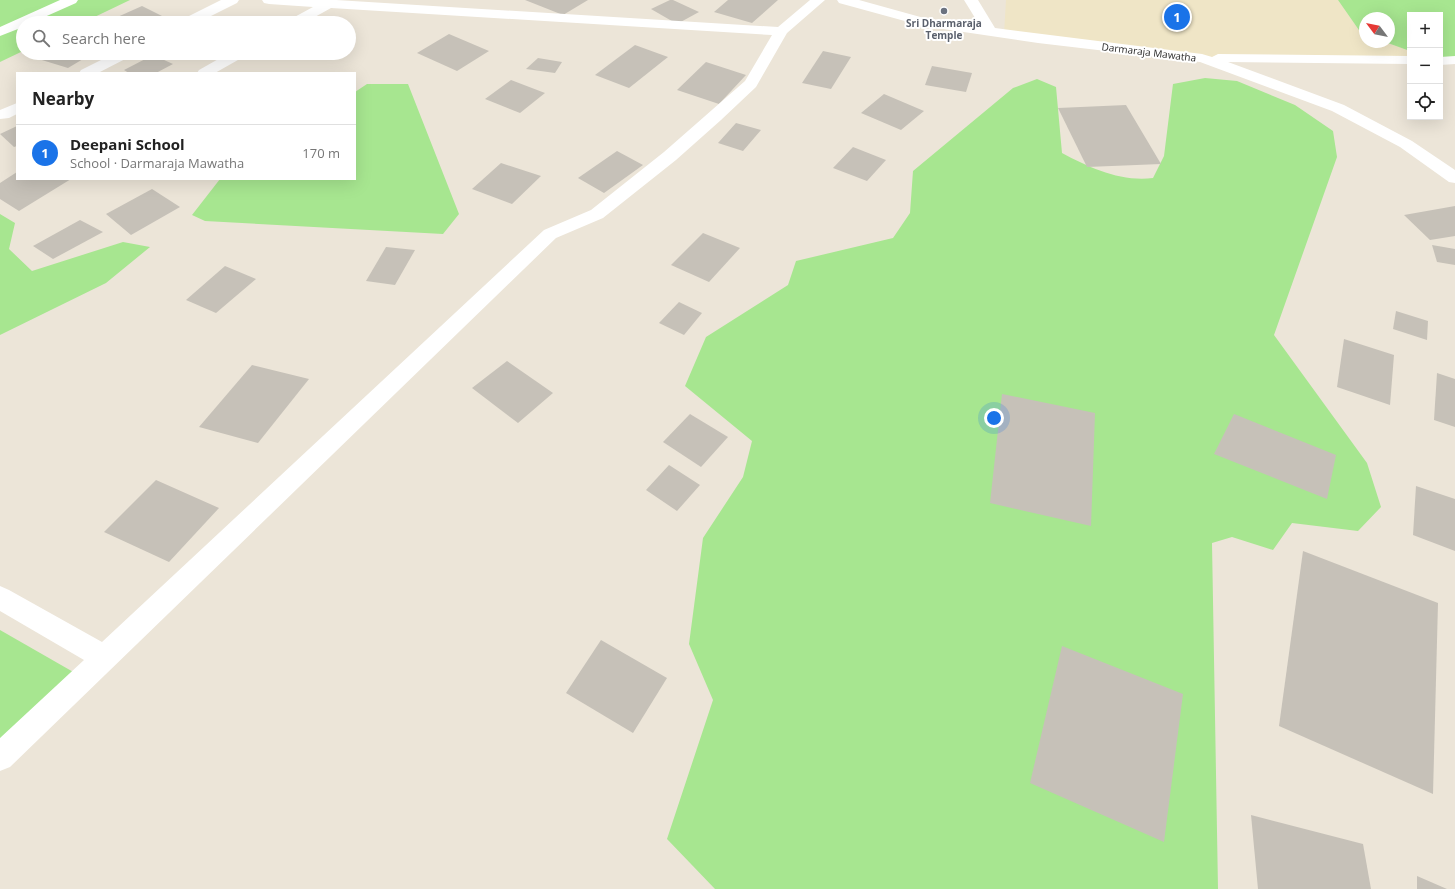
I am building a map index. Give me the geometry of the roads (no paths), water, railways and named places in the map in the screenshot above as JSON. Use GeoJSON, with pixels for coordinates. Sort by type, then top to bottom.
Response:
{"type":"FeatureCollection","features":[{"type":"Feature","properties":{"kind":"street"},"geometry":{"type":"LineString","coordinates":[[36,16],[71,0]]}},
{"type":"Feature","properties":{"kind":"street"},"geometry":{"type":"LineString","coordinates":[[200,16],[232,0]]}},
{"type":"Feature","properties":{"kind":"street"},"geometry":{"type":"LineString","coordinates":[[269,0],[781,31]]}},
{"type":"Feature","properties":{"kind":"street"},"geometry":{"type":"LineString","coordinates":[[0,757],[464,318],[550,234],[597,214],[670,156],[751,84],[781,31],[818,0]]}},
{"type":"Feature","properties":{"kind":"street","name":"Darmaraja Mawatha"},"geometry":{"type":"LineString","coordinates":[[844,0],[923,22],[990,32],[1202,58],[1338,108],[1406,144],[1455,178]]}},
{"type":"Feature","properties":{"kind":"street"},"geometry":{"type":"LineString","coordinates":[[971,0],[990,32]]}},
{"type":"Feature","properties":{"kind":"street"},"geometry":{"type":"LineString","coordinates":[[307,16],[328,4]]}},
{"type":"Feature","properties":{"kind":"street"},"geometry":{"type":"LineString","coordinates":[[0,32],[16,25]]}},
{"type":"Feature","properties":{"kind":"street"},"geometry":{"type":"LineString","coordinates":[[1202,58],[1407,60]]}},
{"type":"Feature","properties":{"kind":"street"},"geometry":{"type":"LineString","coordinates":[[88,72],[112,60]]}},
{"type":"Feature","properties":{"kind":"street"},"geometry":{"type":"LineString","coordinates":[[206,72],[227,60]]}},
{"type":"Feature","properties":{"kind":"street"},"geometry":{"type":"LineString","coordinates":[[1443,60],[1455,60]]}},
{"type":"Feature","properties":{"kind":"street"},"geometry":{"type":"LineString","coordinates":[[2,115],[16,108]]}},
{"type":"Feature","properties":{"kind":"street"},"geometry":{"type":"LineString","coordinates":[[0,598],[104,657]]}},
{"type":"Feature","properties":{"kind":"place","name":"Sri Dharmaraja Temple"},"geometry":{"type":"Point","coordinates":[944,11]}},
{"type":"Feature","properties":{"kind":"place","name":"Deepani School"},"geometry":{"type":"Point","coordinates":[1177,17]}}]}
